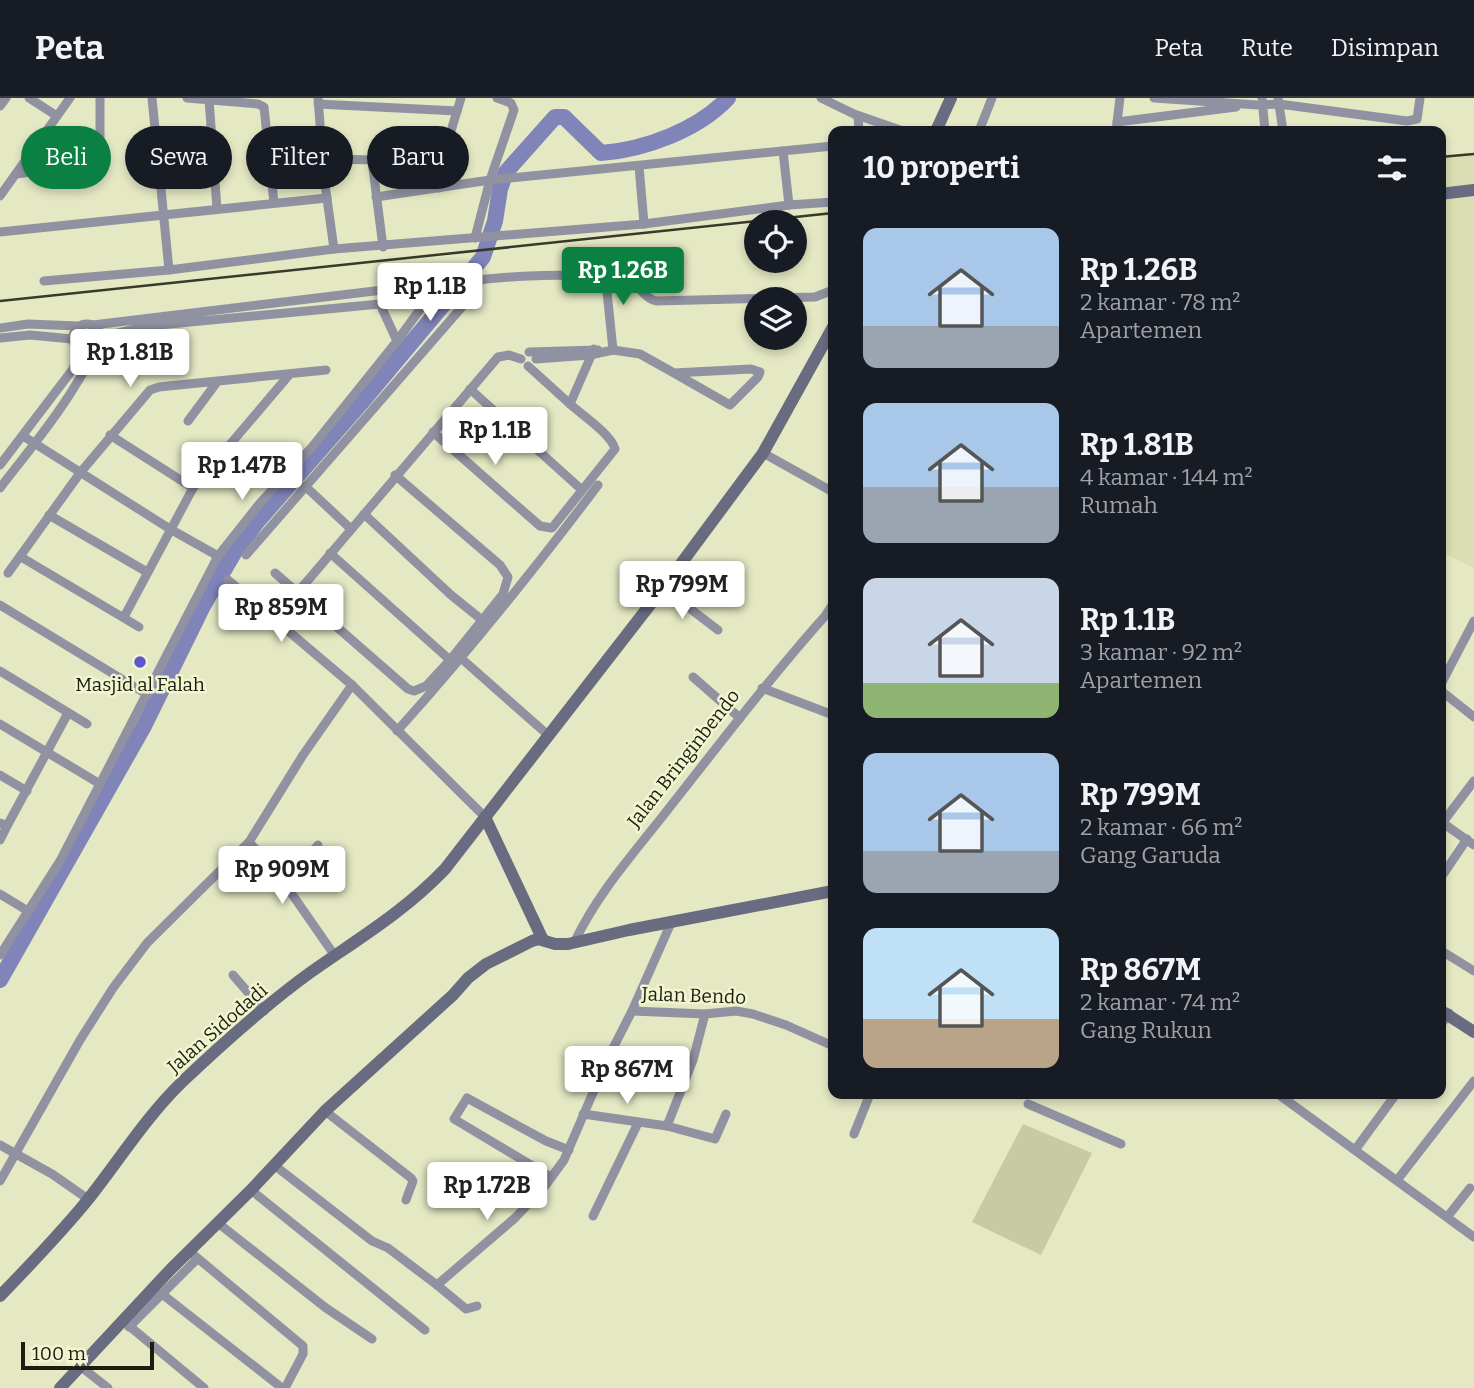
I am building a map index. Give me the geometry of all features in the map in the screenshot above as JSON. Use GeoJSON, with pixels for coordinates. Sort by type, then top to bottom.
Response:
{"type":"FeatureCollection","features":[{"type":"Feature","properties":{"kind":"street"},"geometry":{"type":"LineString","coordinates":[[0,106],[6,98]]}},
{"type":"Feature","properties":{"kind":"street"},"geometry":{"type":"LineString","coordinates":[[29,98],[57,116]]}},
{"type":"Feature","properties":{"kind":"street"},"geometry":{"type":"LineString","coordinates":[[0,196],[70,98]]}},
{"type":"Feature","properties":{"kind":"street"},"geometry":{"type":"LineString","coordinates":[[16,174],[100,163],[100,98]]}},
{"type":"Feature","properties":{"kind":"street"},"geometry":{"type":"LineString","coordinates":[[152,98],[169,270]]}},
{"type":"Feature","properties":{"kind":"street"},"geometry":{"type":"LineString","coordinates":[[187,98],[264,107],[274,203]]}},
{"type":"Feature","properties":{"kind":"street"},"geometry":{"type":"LineString","coordinates":[[452,126],[461,98]]}},
{"type":"Feature","properties":{"kind":"street"},"geometry":{"type":"LineString","coordinates":[[485,237],[514,110],[511,103],[497,98]]}},
{"type":"Feature","properties":{"kind":"street"},"geometry":{"type":"LineString","coordinates":[[821,98],[858,116],[888,126]]}},
{"type":"Feature","properties":{"kind":"street"},"geometry":{"type":"LineString","coordinates":[[938,126],[951,98]]}},
{"type":"Feature","properties":{"kind":"street"},"geometry":{"type":"LineString","coordinates":[[981,126],[992,98]]}},
{"type":"Feature","properties":{"kind":"street"},"geometry":{"type":"LineString","coordinates":[[1116,126],[1120,98]]}},
{"type":"Feature","properties":{"kind":"street"},"geometry":{"type":"LineString","coordinates":[[1154,98],[1279,101],[1414,121],[1418,116],[1420,98]]}},
{"type":"Feature","properties":{"kind":"street"},"geometry":{"type":"LineString","coordinates":[[209,99],[218,209]]}},
{"type":"Feature","properties":{"kind":"street"},"geometry":{"type":"LineString","coordinates":[[320,126],[318,101],[457,111]]}},
{"type":"Feature","properties":{"kind":"street"},"geometry":{"type":"LineString","coordinates":[[1279,101],[1282,126]]}},
{"type":"Feature","properties":{"kind":"street"},"geometry":{"type":"LineString","coordinates":[[1122,126],[1261,102]]}},
{"type":"Feature","properties":{"kind":"street"},"geometry":{"type":"LineString","coordinates":[[1261,102],[1264,126]]}},
{"type":"Feature","properties":{"kind":"street"},"geometry":{"type":"LineString","coordinates":[[858,116],[859,126]]}},
{"type":"Feature","properties":{"kind":"street"},"geometry":{"type":"LineString","coordinates":[[469,184],[828,146]]}},
{"type":"Feature","properties":{"kind":"street"},"geometry":{"type":"LineString","coordinates":[[783,151],[789,205]]}},
{"type":"Feature","properties":{"kind":"street"},"geometry":{"type":"LineString","coordinates":[[639,166],[644,223]]}},
{"type":"Feature","properties":{"kind":"street"},"geometry":{"type":"LineString","coordinates":[[326,189],[334,249]]}},
{"type":"Feature","properties":{"kind":"street"},"geometry":{"type":"LineString","coordinates":[[375,189],[383,247]]}},
{"type":"Feature","properties":{"kind":"street"},"geometry":{"type":"LineString","coordinates":[[376,197],[432,189]]}},
{"type":"Feature","properties":{"kind":"street"},"geometry":{"type":"LineString","coordinates":[[1446,193],[1474,190]]}},
{"type":"Feature","properties":{"kind":"street"},"geometry":{"type":"LineString","coordinates":[[0,232],[327,198]]}},
{"type":"Feature","properties":{"kind":"street"},"geometry":{"type":"LineString","coordinates":[[44,281],[169,270],[334,249],[383,247],[644,223],[828,202]]}},
{"type":"Feature","properties":{"kind":"street"},"geometry":{"type":"LineString","coordinates":[[570,404],[600,351],[606,282],[603,277]]}},
{"type":"Feature","properties":{"kind":"street"},"geometry":{"type":"LineString","coordinates":[[101,337],[148,326],[380,304],[417,297],[442,285],[497,278],[603,277],[633,284],[645,297],[656,301],[815,297],[828,292]]}},
{"type":"Feature","properties":{"kind":"street"},"geometry":{"type":"LineString","coordinates":[[246,555],[475,292],[479,281]]}},
{"type":"Feature","properties":{"kind":"street"},"geometry":{"type":"LineString","coordinates":[[0,955],[60,861],[218,556],[260,503],[312,447],[442,285]]}},
{"type":"Feature","properties":{"kind":"street"},"geometry":{"type":"LineString","coordinates":[[0,328],[28,324],[93,325],[408,286],[427,290]]}},
{"type":"Feature","properties":{"kind":"street"},"geometry":{"type":"LineString","coordinates":[[390,289],[392,302]]}},
{"type":"Feature","properties":{"kind":"street"},"geometry":{"type":"LineString","coordinates":[[380,304],[397,341]]}},
{"type":"Feature","properties":{"kind":"street"},"geometry":{"type":"LineString","coordinates":[[93,325],[101,337]]}},
{"type":"Feature","properties":{"kind":"street"},"geometry":{"type":"LineString","coordinates":[[72,339],[78,326]]}},
{"type":"Feature","properties":{"kind":"street"},"geometry":{"type":"LineString","coordinates":[[0,338],[30,335],[72,339]]}},
{"type":"Feature","properties":{"kind":"street","name":"Jalan Sidodadi"},"geometry":{"type":"LineString","coordinates":[[0,1296],[49,1245],[88,1199],[153,1113],[190,1075],[308,974],[390,919],[423,892],[445,869],[663,588],[763,453],[828,336]]}},
{"type":"Feature","properties":{"kind":"street"},"geometry":{"type":"LineString","coordinates":[[0,488],[35,444],[79,379],[101,337]]}},
{"type":"Feature","properties":{"kind":"street"},"geometry":{"type":"LineString","coordinates":[[72,339],[80,351]]}},
{"type":"Feature","properties":{"kind":"street"},"geometry":{"type":"LineString","coordinates":[[80,351],[95,349]]}},
{"type":"Feature","properties":{"kind":"street"},"geometry":{"type":"LineString","coordinates":[[0,465],[73,369],[80,351]]}},
{"type":"Feature","properties":{"kind":"street"},"geometry":{"type":"LineString","coordinates":[[298,592],[498,357],[509,355],[528,359],[600,351],[640,354],[730,405],[760,372],[751,369],[674,373]]}},
{"type":"Feature","properties":{"kind":"street"},"geometry":{"type":"LineString","coordinates":[[433,432],[540,526],[547,529],[555,526],[612,454],[614,445],[570,404],[528,359]]}},
{"type":"Feature","properties":{"kind":"street"},"geometry":{"type":"LineString","coordinates":[[8,573],[80,473],[150,390],[326,370]]}},
{"type":"Feature","properties":{"kind":"street"},"geometry":{"type":"LineString","coordinates":[[124,617],[193,488],[289,375]]}},
{"type":"Feature","properties":{"kind":"street"},"geometry":{"type":"LineString","coordinates":[[188,421],[217,382]]}},
{"type":"Feature","properties":{"kind":"street"},"geometry":{"type":"LineString","coordinates":[[470,389],[582,490]]}},
{"type":"Feature","properties":{"kind":"street"},"geometry":{"type":"LineString","coordinates":[[110,435],[193,488]]}},
{"type":"Feature","properties":{"kind":"street"},"geometry":{"type":"LineString","coordinates":[[23,436],[170,530],[218,556]]}},
{"type":"Feature","properties":{"kind":"street"},"geometry":{"type":"LineString","coordinates":[[763,453],[828,489]]}},
{"type":"Feature","properties":{"kind":"street"},"geometry":{"type":"LineString","coordinates":[[275,573],[408,689],[414,691],[426,686],[503,594],[508,581],[507,573],[395,475]]}},
{"type":"Feature","properties":{"kind":"street"},"geometry":{"type":"LineString","coordinates":[[397,731],[462,659],[598,485]]}},
{"type":"Feature","properties":{"kind":"street"},"geometry":{"type":"LineString","coordinates":[[305,486],[351,528]]}},
{"type":"Feature","properties":{"kind":"street"},"geometry":{"type":"LineString","coordinates":[[363,514],[482,620]]}},
{"type":"Feature","properties":{"kind":"street"},"geometry":{"type":"LineString","coordinates":[[49,515],[147,572]]}},
{"type":"Feature","properties":{"kind":"street"},"geometry":{"type":"LineString","coordinates":[[330,552],[450,660]]}},
{"type":"Feature","properties":{"kind":"street"},"geometry":{"type":"LineString","coordinates":[[21,556],[139,627]]}},
{"type":"Feature","properties":{"kind":"street"},"geometry":{"type":"LineString","coordinates":[[228,580],[352,685],[485,817],[549,942]]}},
{"type":"Feature","properties":{"kind":"street"},"geometry":{"type":"LineString","coordinates":[[663,588],[718,630]]}},
{"type":"Feature","properties":{"kind":"street"},"geometry":{"type":"LineString","coordinates":[[0,605],[148,695]]}},
{"type":"Feature","properties":{"kind":"street","name":"Jalan Bringinbendo"},"geometry":{"type":"LineString","coordinates":[[574,943],[593,905],[762,688],[828,618]]}},
{"type":"Feature","properties":{"kind":"street"},"geometry":{"type":"LineString","coordinates":[[1446,676],[1474,621]]}},
{"type":"Feature","properties":{"kind":"street"},"geometry":{"type":"LineString","coordinates":[[462,659],[548,735]]}},
{"type":"Feature","properties":{"kind":"street"},"geometry":{"type":"LineString","coordinates":[[0,671],[87,724]]}},
{"type":"Feature","properties":{"kind":"street"},"geometry":{"type":"LineString","coordinates":[[694,677],[740,718]]}},
{"type":"Feature","properties":{"kind":"street"},"geometry":{"type":"LineString","coordinates":[[0,1181],[80,1040],[127,968],[147,943],[249,842],[303,755],[352,685]]}},
{"type":"Feature","properties":{"kind":"street"},"geometry":{"type":"LineString","coordinates":[[762,688],[828,713]]}},
{"type":"Feature","properties":{"kind":"street"},"geometry":{"type":"LineString","coordinates":[[1446,693],[1473,714]]}},
{"type":"Feature","properties":{"kind":"street"},"geometry":{"type":"LineString","coordinates":[[0,840],[4,825],[27,791],[68,713]]}},
{"type":"Feature","properties":{"kind":"street"},"geometry":{"type":"LineString","coordinates":[[0,724],[100,784]]}},
{"type":"Feature","properties":{"kind":"street"},"geometry":{"type":"LineString","coordinates":[[0,775],[27,791]]}},
{"type":"Feature","properties":{"kind":"street"},"geometry":{"type":"LineString","coordinates":[[1446,816],[1474,781]]}},
{"type":"Feature","properties":{"kind":"street"},"geometry":{"type":"LineString","coordinates":[[1446,825],[1470,842],[1446,872]]}},
{"type":"Feature","properties":{"kind":"street"},"geometry":{"type":"LineString","coordinates":[[249,842],[284,883],[335,956]]}},
{"type":"Feature","properties":{"kind":"street"},"geometry":{"type":"LineString","coordinates":[[284,883],[318,845]]}},
{"type":"Feature","properties":{"kind":"street"},"geometry":{"type":"LineString","coordinates":[[126,1323],[162,1294],[218,1223],[326,1111],[486,964],[532,940],[574,943],[828,892]]}},
{"type":"Feature","properties":{"kind":"street"},"geometry":{"type":"LineString","coordinates":[[0,894],[28,911]]}},
{"type":"Feature","properties":{"kind":"street","name":"Jalan Bendo"},"geometry":{"type":"LineString","coordinates":[[437,1285],[515,1218],[551,1178],[569,1150],[671,923]]}},
{"type":"Feature","properties":{"kind":"street"},"geometry":{"type":"LineString","coordinates":[[1446,954],[1474,971]]}},
{"type":"Feature","properties":{"kind":"street"},"geometry":{"type":"LineString","coordinates":[[233,975],[264,1011]]}},
{"type":"Feature","properties":{"kind":"street","name":"Jalan Bendo"},"geometry":{"type":"LineString","coordinates":[[632,1011],[705,1014],[736,1011],[786,1025],[828,1044]]}},
{"type":"Feature","properties":{"kind":"street"},"geometry":{"type":"LineString","coordinates":[[1446,1013],[1474,1032]]}},
{"type":"Feature","properties":{"kind":"street"},"geometry":{"type":"LineString","coordinates":[[667,1126],[693,1060],[705,1014]]}},
{"type":"Feature","properties":{"kind":"street"},"geometry":{"type":"LineString","coordinates":[[1398,1179],[1474,1082]]}},
{"type":"Feature","properties":{"kind":"street"},"geometry":{"type":"LineString","coordinates":[[551,1178],[454,1119],[467,1098],[569,1150]]}},
{"type":"Feature","properties":{"kind":"street"},"geometry":{"type":"LineString","coordinates":[[854,1134],[868,1099]]}},
{"type":"Feature","properties":{"kind":"street"},"geometry":{"type":"LineString","coordinates":[[1285,1099],[1474,1237]]}},
{"type":"Feature","properties":{"kind":"street"},"geometry":{"type":"LineString","coordinates":[[1355,1150],[1392,1099]]}},
{"type":"Feature","properties":{"kind":"street"},"geometry":{"type":"LineString","coordinates":[[1028,1104],[1121,1144]]}},
{"type":"Feature","properties":{"kind":"street"},"geometry":{"type":"LineString","coordinates":[[326,1111],[411,1178],[413,1181],[406,1200]]}},
{"type":"Feature","properties":{"kind":"street"},"geometry":{"type":"LineString","coordinates":[[583,1114],[667,1126],[715,1139],[726,1114]]}},
{"type":"Feature","properties":{"kind":"street"},"geometry":{"type":"LineString","coordinates":[[593,1216],[638,1123]]}},
{"type":"Feature","properties":{"kind":"street"},"geometry":{"type":"LineString","coordinates":[[0,1145],[52,1174],[88,1199]]}},
{"type":"Feature","properties":{"kind":"street"},"geometry":{"type":"LineString","coordinates":[[274,1165],[466,1309],[477,1306]]}},
{"type":"Feature","properties":{"kind":"street"},"geometry":{"type":"LineString","coordinates":[[1448,1216],[1470,1188]]}},
{"type":"Feature","properties":{"kind":"street"},"geometry":{"type":"LineString","coordinates":[[251,1190],[425,1330]]}},
{"type":"Feature","properties":{"kind":"street"},"geometry":{"type":"LineString","coordinates":[[218,1223],[326,1308],[372,1339]]}},
{"type":"Feature","properties":{"kind":"street"},"geometry":{"type":"LineString","coordinates":[[60,1388],[192,1255]]}},
{"type":"Feature","properties":{"kind":"street"},"geometry":{"type":"LineString","coordinates":[[162,1294],[284,1388],[305,1350],[300,1341],[192,1255]]}},
{"type":"Feature","properties":{"kind":"street"},"geometry":{"type":"LineString","coordinates":[[126,1323],[204,1388]]}},
{"type":"Feature","properties":{"kind":"street"},"geometry":{"type":"LineString","coordinates":[[80,1366],[108,1388]]}},
{"type":"Feature","properties":{"kind":"shaded area"},"geometry":{"type":"Polygon","coordinates":[[[1474,154],[1474,568],[1446,554],[1446,157],[1474,154]]]}},
{"type":"Feature","properties":{"kind":"shaded area"},"geometry":{"type":"Polygon","coordinates":[[[1023,1124],[1092,1153],[1041,1255],[972,1222],[1023,1124]]]}},
{"type":"Feature","properties":{"kind":"waterway"},"geometry":{"type":"LineString","coordinates":[[0,980],[144,726],[203,606],[234,553],[257,522],[483,257],[495,221],[500,189],[506,172],[555,117],[564,117],[601,153],[635,148],[686,129],[702,120],[728,98]]}},
{"type":"Feature","properties":{"kind":"railway"},"geometry":{"type":"LineString","coordinates":[[1446,156],[1474,154]]}},
{"type":"Feature","properties":{"kind":"railway"},"geometry":{"type":"LineString","coordinates":[[0,301],[828,214]]}},
{"type":"Feature","properties":{"kind":"place","name":"Masjid al Falah"},"geometry":{"type":"Point","coordinates":[140,662]}}]}
